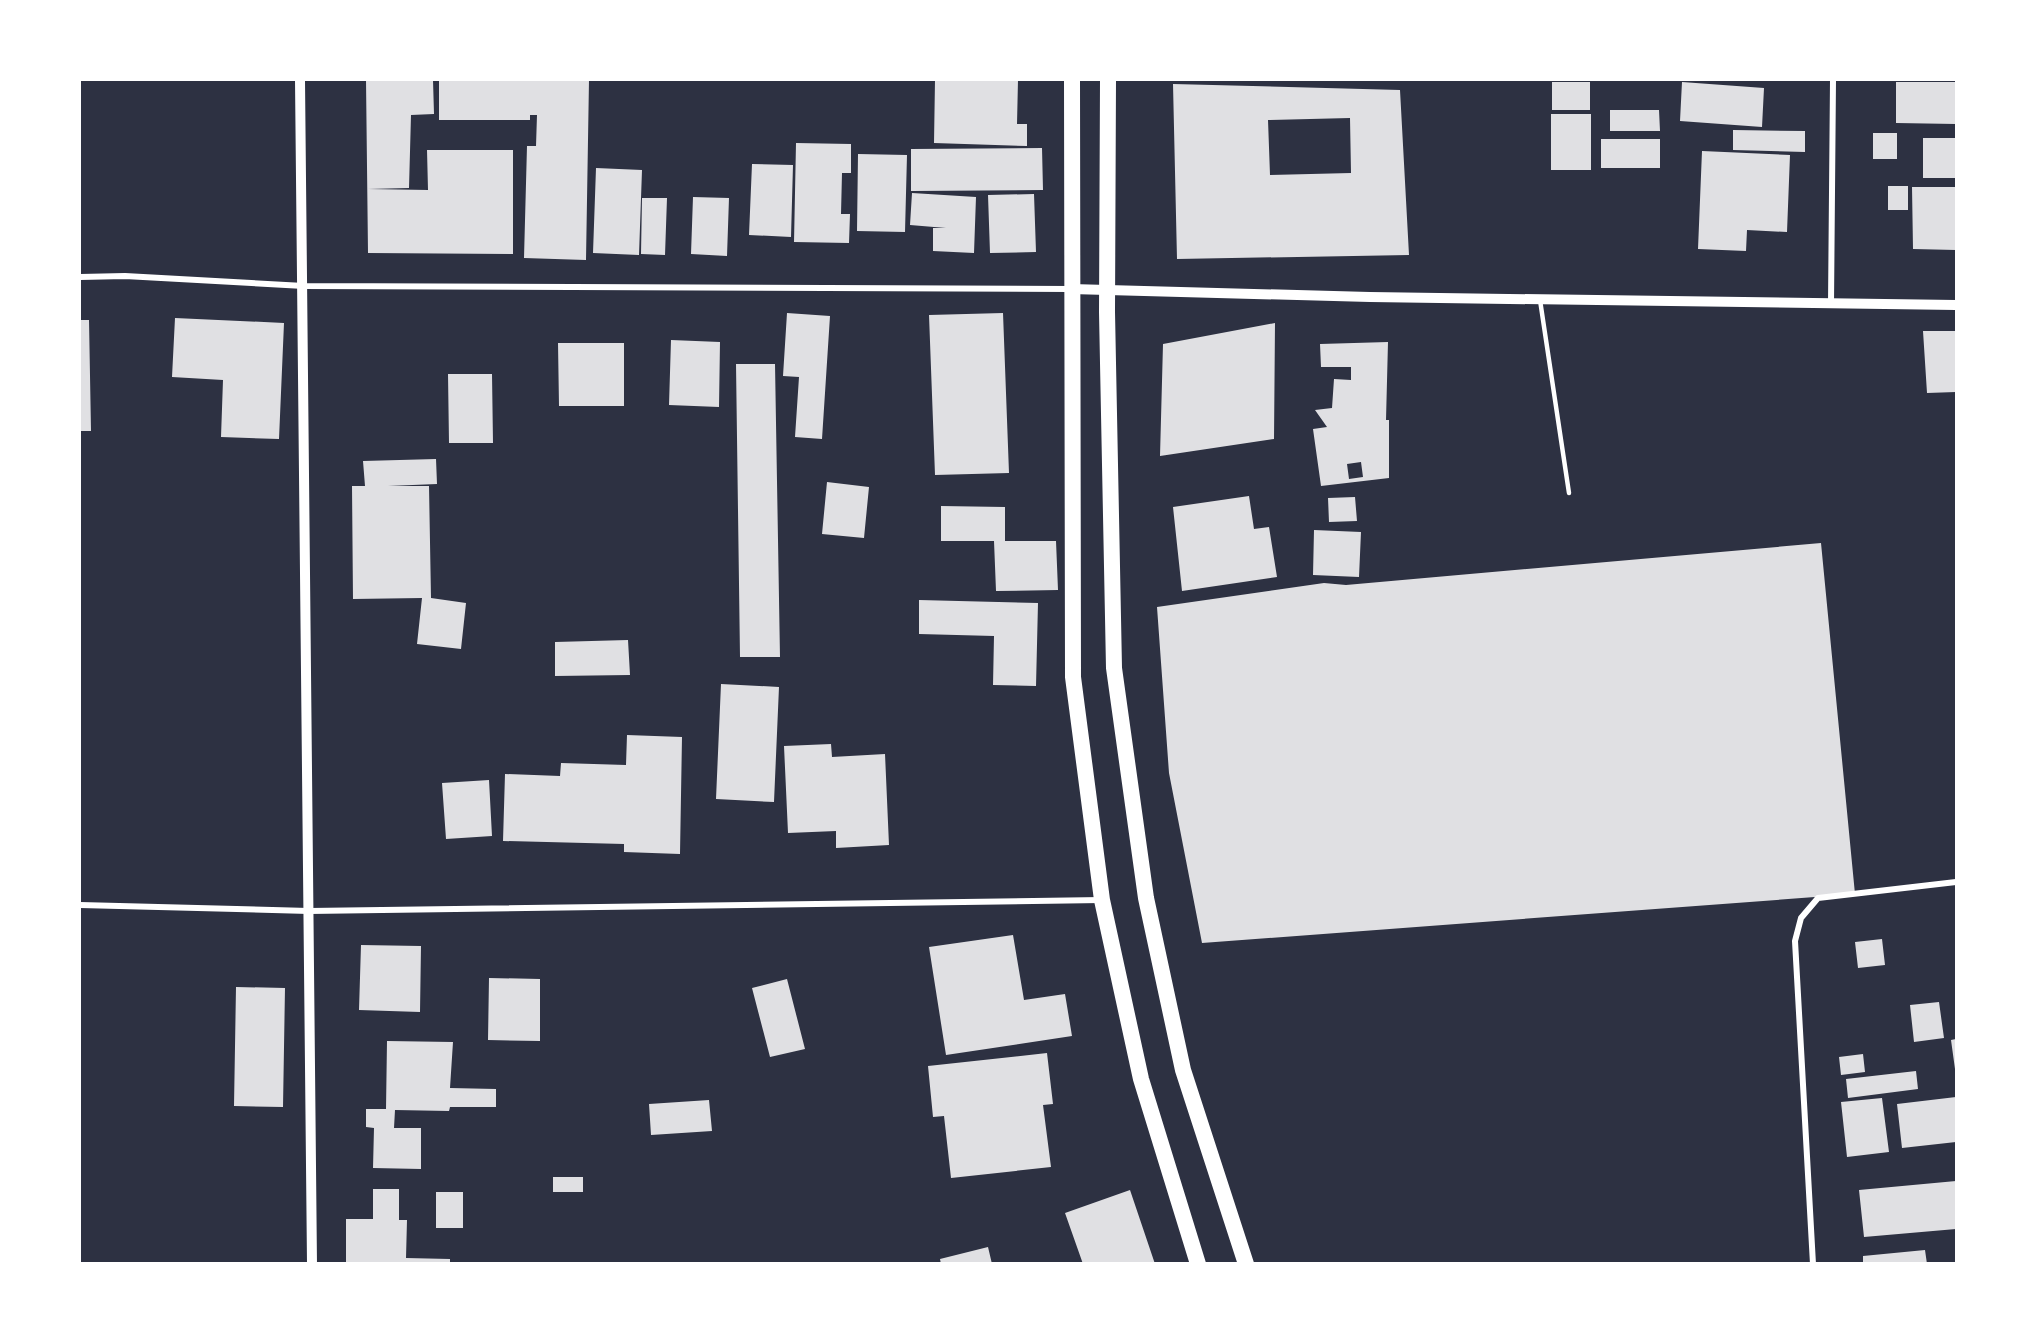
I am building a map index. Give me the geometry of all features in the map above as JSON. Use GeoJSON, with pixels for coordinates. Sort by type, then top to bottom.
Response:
{"type":"FeatureCollection","features":[{"type":"Feature","properties":{"kind":"highway"},"geometry":{"type":"LineString","coordinates":[[1072,80],[1073,677],[1102,900],[1140,1079],[1198,1263]]}},
{"type":"Feature","properties":{"kind":"highway"},"geometry":{"type":"LineString","coordinates":[[1108,80],[1107,290],[1114,668],[1146,898],[1183,1070],[1246,1263]]}},
{"type":"Feature","properties":{"kind":"street"},"geometry":{"type":"LineString","coordinates":[[300,80],[304,286],[312,1263]]}},
{"type":"Feature","properties":{"kind":"street"},"geometry":{"type":"LineString","coordinates":[[1831,304],[1833,80]]}},
{"type":"Feature","properties":{"kind":"street"},"geometry":{"type":"LineString","coordinates":[[80,277],[126,276],[304,286],[1071,289],[1370,297],[1956,305]]}},
{"type":"Feature","properties":{"kind":"street"},"geometry":{"type":"LineString","coordinates":[[1813,1263],[1795,941],[1801,918],[1818,898],[1956,882]]}},
{"type":"Feature","properties":{"kind":"street"},"geometry":{"type":"LineString","coordinates":[[80,905],[309,911],[1102,900]]}},
{"type":"Feature","properties":{"kind":"lane"},"geometry":{"type":"LineString","coordinates":[[1540,298],[1569,493]]}},
{"type":"Feature","properties":{"kind":"building"},"geometry":{"type":"Polygon","coordinates":[[[366,80],[433,80],[434,114],[411,115],[409,188],[368,189],[428,190],[427,150],[513,150],[513,254],[368,253],[366,80]]]}},
{"type":"Feature","properties":{"kind":"building"},"geometry":{"type":"Polygon","coordinates":[[[439,80],[589,80],[586,260],[524,258],[527,146],[536,146],[537,115],[530,115],[530,120],[439,120],[439,80]]]}},
{"type":"Feature","properties":{"kind":"building"},"geometry":{"type":"Polygon","coordinates":[[[935,80],[1018,80],[1017,124],[1027,124],[1027,146],[934,143],[935,80]]]}},
{"type":"Feature","properties":{"kind":"building"},"geometry":{"type":"Polygon","coordinates":[[[1552,82],[1590,82],[1590,110],[1552,110],[1552,82]]]}},
{"type":"Feature","properties":{"kind":"building"},"geometry":{"type":"Polygon","coordinates":[[[1682,82],[1764,88],[1762,127],[1680,121],[1682,82]]]}},
{"type":"Feature","properties":{"kind":"building"},"geometry":{"type":"Polygon","coordinates":[[[1896,82],[1956,82],[1956,124],[1896,123],[1896,82]]]}},
{"type":"Feature","properties":{"kind":"building"},"geometry":{"type":"Polygon","coordinates":[[[1173,84],[1400,90],[1409,255],[1177,259],[1173,84]],[[1350,118],[1268,120],[1270,175],[1351,173],[1350,118]]]}},
{"type":"Feature","properties":{"kind":"building"},"geometry":{"type":"Polygon","coordinates":[[[1610,110],[1659,110],[1660,131],[1610,131],[1610,110]]]}},
{"type":"Feature","properties":{"kind":"building"},"geometry":{"type":"Polygon","coordinates":[[[1551,114],[1591,114],[1591,170],[1551,170],[1551,114]]]}},
{"type":"Feature","properties":{"kind":"building"},"geometry":{"type":"Polygon","coordinates":[[[1733,130],[1805,131],[1805,152],[1733,150],[1733,130]]]}},
{"type":"Feature","properties":{"kind":"building"},"geometry":{"type":"Polygon","coordinates":[[[1873,133],[1897,133],[1897,159],[1873,159],[1873,133]]]}},
{"type":"Feature","properties":{"kind":"building"},"geometry":{"type":"Polygon","coordinates":[[[1923,138],[1956,138],[1956,178],[1923,178],[1923,138]]]}},
{"type":"Feature","properties":{"kind":"building"},"geometry":{"type":"Polygon","coordinates":[[[1601,139],[1660,139],[1660,168],[1601,168],[1601,139]]]}},
{"type":"Feature","properties":{"kind":"building"},"geometry":{"type":"Polygon","coordinates":[[[796,143],[851,144],[851,173],[842,173],[841,214],[850,214],[849,243],[794,242],[796,143]]]}},
{"type":"Feature","properties":{"kind":"building"},"geometry":{"type":"Polygon","coordinates":[[[1042,148],[1043,190],[911,191],[911,149],[1042,148]]]}},
{"type":"Feature","properties":{"kind":"building"},"geometry":{"type":"Polygon","coordinates":[[[1702,151],[1790,155],[1787,232],[1747,230],[1746,251],[1698,249],[1702,151]]]}},
{"type":"Feature","properties":{"kind":"building"},"geometry":{"type":"Polygon","coordinates":[[[858,154],[907,155],[905,232],[857,231],[858,154]]]}},
{"type":"Feature","properties":{"kind":"building"},"geometry":{"type":"Polygon","coordinates":[[[752,164],[793,165],[791,237],[749,235],[752,164]]]}},
{"type":"Feature","properties":{"kind":"building"},"geometry":{"type":"Polygon","coordinates":[[[596,168],[642,170],[639,255],[593,253],[596,168]]]}},
{"type":"Feature","properties":{"kind":"building"},"geometry":{"type":"Polygon","coordinates":[[[1888,186],[1908,186],[1908,210],[1888,210],[1888,186]]]}},
{"type":"Feature","properties":{"kind":"building"},"geometry":{"type":"Polygon","coordinates":[[[1912,187],[1956,187],[1956,250],[1913,249],[1912,187]]]}},
{"type":"Feature","properties":{"kind":"building"},"geometry":{"type":"Polygon","coordinates":[[[912,193],[976,197],[974,253],[933,251],[933,228],[946,228],[910,225],[912,193]]]}},
{"type":"Feature","properties":{"kind":"building"},"geometry":{"type":"Polygon","coordinates":[[[1034,194],[1036,252],[990,253],[988,195],[1034,194]]]}},
{"type":"Feature","properties":{"kind":"building"},"geometry":{"type":"Polygon","coordinates":[[[693,197],[729,198],[727,256],[691,254],[693,197]]]}},
{"type":"Feature","properties":{"kind":"building"},"geometry":{"type":"Polygon","coordinates":[[[642,198],[667,198],[665,255],[641,254],[642,198]]]}},
{"type":"Feature","properties":{"kind":"building"},"geometry":{"type":"Polygon","coordinates":[[[787,313],[830,316],[822,439],[795,437],[799,377],[783,376],[787,313]]]}},
{"type":"Feature","properties":{"kind":"building"},"geometry":{"type":"Polygon","coordinates":[[[1003,313],[1009,473],[935,475],[929,315],[1003,313]]]}},
{"type":"Feature","properties":{"kind":"building"},"geometry":{"type":"Polygon","coordinates":[[[175,318],[284,323],[279,439],[221,437],[223,380],[172,377],[175,318]]]}},
{"type":"Feature","properties":{"kind":"building"},"geometry":{"type":"Polygon","coordinates":[[[80,320],[89,320],[91,431],[80,431],[80,320]]]}},
{"type":"Feature","properties":{"kind":"building"},"geometry":{"type":"Polygon","coordinates":[[[1275,323],[1274,439],[1160,456],[1163,344],[1275,323]]]}},
{"type":"Feature","properties":{"kind":"building"},"geometry":{"type":"Polygon","coordinates":[[[1923,331],[1956,331],[1956,392],[1927,393],[1923,331]]]}},
{"type":"Feature","properties":{"kind":"building"},"geometry":{"type":"Polygon","coordinates":[[[671,340],[720,342],[719,407],[669,405],[671,340]]]}},
{"type":"Feature","properties":{"kind":"building"},"geometry":{"type":"Polygon","coordinates":[[[1388,342],[1386,420],[1389,420],[1389,478],[1321,486],[1313,429],[1327,427],[1315,410],[1332,408],[1334,379],[1351,380],[1351,367],[1321,367],[1320,344],[1388,342]],[[1361,462],[1347,464],[1349,479],[1363,477],[1361,462]]]}},
{"type":"Feature","properties":{"kind":"building"},"geometry":{"type":"Polygon","coordinates":[[[558,343],[624,343],[624,406],[559,406],[558,343]]]}},
{"type":"Feature","properties":{"kind":"building"},"geometry":{"type":"Polygon","coordinates":[[[736,364],[775,364],[780,657],[740,657],[736,364]]]}},
{"type":"Feature","properties":{"kind":"building"},"geometry":{"type":"Polygon","coordinates":[[[448,374],[492,374],[493,443],[449,443],[448,374]]]}},
{"type":"Feature","properties":{"kind":"building"},"geometry":{"type":"Polygon","coordinates":[[[436,459],[437,484],[388,486],[429,486],[431,598],[466,603],[461,649],[417,644],[422,598],[353,599],[352,486],[365,486],[363,461],[436,459]]]}},
{"type":"Feature","properties":{"kind":"building"},"geometry":{"type":"Polygon","coordinates":[[[827,482],[869,487],[864,538],[822,534],[827,482]]]}},
{"type":"Feature","properties":{"kind":"building"},"geometry":{"type":"Polygon","coordinates":[[[1249,496],[1254,529],[1269,527],[1277,577],[1182,591],[1173,507],[1249,496]]]}},
{"type":"Feature","properties":{"kind":"building"},"geometry":{"type":"Polygon","coordinates":[[[1355,497],[1357,521],[1329,522],[1328,498],[1355,497]]]}},
{"type":"Feature","properties":{"kind":"building"},"geometry":{"type":"Polygon","coordinates":[[[941,506],[1005,507],[1005,541],[1056,541],[1058,590],[996,591],[994,541],[941,541],[941,506]]]}},
{"type":"Feature","properties":{"kind":"building"},"geometry":{"type":"Polygon","coordinates":[[[1314,530],[1361,532],[1359,577],[1313,575],[1314,530]]]}},
{"type":"Feature","properties":{"kind":"building"},"geometry":{"type":"Polygon","coordinates":[[[1821,543],[1855,894],[1202,943],[1169,773],[1157,607],[1324,583],[1346,585],[1821,543]]]}},
{"type":"Feature","properties":{"kind":"building"},"geometry":{"type":"Polygon","coordinates":[[[919,600],[1038,603],[1036,686],[993,685],[994,636],[919,634],[919,600]]]}},
{"type":"Feature","properties":{"kind":"building"},"geometry":{"type":"Polygon","coordinates":[[[628,640],[630,675],[555,676],[555,642],[628,640]]]}},
{"type":"Feature","properties":{"kind":"building"},"geometry":{"type":"Polygon","coordinates":[[[721,684],[779,687],[774,802],[716,799],[721,684]]]}},
{"type":"Feature","properties":{"kind":"building"},"geometry":{"type":"Polygon","coordinates":[[[627,735],[682,737],[680,854],[624,852],[624,844],[503,841],[505,774],[560,776],[561,763],[626,765],[627,735]]]}},
{"type":"Feature","properties":{"kind":"building"},"geometry":{"type":"Polygon","coordinates":[[[831,744],[832,757],[885,754],[889,845],[836,848],[836,831],[788,833],[784,746],[831,744]]]}},
{"type":"Feature","properties":{"kind":"building"},"geometry":{"type":"Polygon","coordinates":[[[489,780],[492,836],[446,839],[442,783],[489,780]]]}},
{"type":"Feature","properties":{"kind":"building"},"geometry":{"type":"Polygon","coordinates":[[[1013,935],[1024,1000],[1065,994],[1072,1036],[946,1055],[929,947],[1013,935]]]}},
{"type":"Feature","properties":{"kind":"building"},"geometry":{"type":"Polygon","coordinates":[[[1882,939],[1885,965],[1858,968],[1855,942],[1882,939]]]}},
{"type":"Feature","properties":{"kind":"building"},"geometry":{"type":"Polygon","coordinates":[[[361,945],[421,946],[420,1012],[359,1010],[361,945]]]}},
{"type":"Feature","properties":{"kind":"building"},"geometry":{"type":"Polygon","coordinates":[[[489,978],[540,979],[540,1041],[488,1040],[489,978]]]}},
{"type":"Feature","properties":{"kind":"building"},"geometry":{"type":"Polygon","coordinates":[[[787,979],[805,1049],[770,1057],[752,988],[787,979]]]}},
{"type":"Feature","properties":{"kind":"building"},"geometry":{"type":"Polygon","coordinates":[[[236,987],[285,988],[283,1107],[234,1106],[236,987]]]}},
{"type":"Feature","properties":{"kind":"building"},"geometry":{"type":"Polygon","coordinates":[[[1939,1002],[1944,1038],[1914,1042],[1910,1005],[1939,1002]]]}},
{"type":"Feature","properties":{"kind":"building"},"geometry":{"type":"Polygon","coordinates":[[[1956,1039],[1956,1069],[1955,1069],[1951,1040],[1956,1039]]]}},
{"type":"Feature","properties":{"kind":"building"},"geometry":{"type":"Polygon","coordinates":[[[387,1041],[453,1042],[450,1088],[496,1089],[496,1107],[450,1107],[449,1111],[395,1110],[394,1128],[421,1128],[421,1169],[373,1168],[374,1128],[366,1127],[366,1109],[386,1109],[387,1041]]]}},
{"type":"Feature","properties":{"kind":"building"},"geometry":{"type":"Polygon","coordinates":[[[1047,1053],[1053,1104],[1043,1105],[1051,1167],[951,1178],[944,1116],[933,1117],[928,1066],[1047,1053]]]}},
{"type":"Feature","properties":{"kind":"building"},"geometry":{"type":"Polygon","coordinates":[[[1863,1054],[1865,1072],[1841,1075],[1839,1057],[1863,1054]]]}},
{"type":"Feature","properties":{"kind":"building"},"geometry":{"type":"Polygon","coordinates":[[[1916,1071],[1918,1089],[1848,1098],[1846,1079],[1916,1071]]]}},
{"type":"Feature","properties":{"kind":"building"},"geometry":{"type":"Polygon","coordinates":[[[1956,1097],[1956,1142],[1902,1148],[1897,1104],[1956,1097]]]}},
{"type":"Feature","properties":{"kind":"building"},"geometry":{"type":"Polygon","coordinates":[[[1882,1098],[1889,1152],[1847,1157],[1841,1102],[1882,1098]]]}},
{"type":"Feature","properties":{"kind":"building"},"geometry":{"type":"Polygon","coordinates":[[[709,1100],[712,1131],[651,1135],[649,1104],[709,1100]]]}},
{"type":"Feature","properties":{"kind":"building"},"geometry":{"type":"Polygon","coordinates":[[[553,1177],[583,1177],[583,1192],[553,1192],[553,1177]]]}},
{"type":"Feature","properties":{"kind":"building"},"geometry":{"type":"Polygon","coordinates":[[[1956,1181],[1956,1229],[1864,1237],[1859,1190],[1956,1181]]]}},
{"type":"Feature","properties":{"kind":"building"},"geometry":{"type":"Polygon","coordinates":[[[373,1189],[399,1189],[399,1220],[407,1220],[406,1258],[450,1259],[450,1264],[346,1264],[346,1219],[373,1219],[373,1189]]]}},
{"type":"Feature","properties":{"kind":"building"},"geometry":{"type":"Polygon","coordinates":[[[1130,1190],[1155,1264],[1083,1264],[1065,1213],[1130,1190]]]}},
{"type":"Feature","properties":{"kind":"building"},"geometry":{"type":"Polygon","coordinates":[[[436,1192],[463,1192],[463,1228],[436,1228],[436,1192]]]}},
{"type":"Feature","properties":{"kind":"building"},"geometry":{"type":"Polygon","coordinates":[[[988,1247],[992,1264],[941,1264],[940,1259],[988,1247]]]}},
{"type":"Feature","properties":{"kind":"building"},"geometry":{"type":"Polygon","coordinates":[[[1925,1250],[1927,1264],[1863,1264],[1863,1256],[1925,1250]]]}}]}
